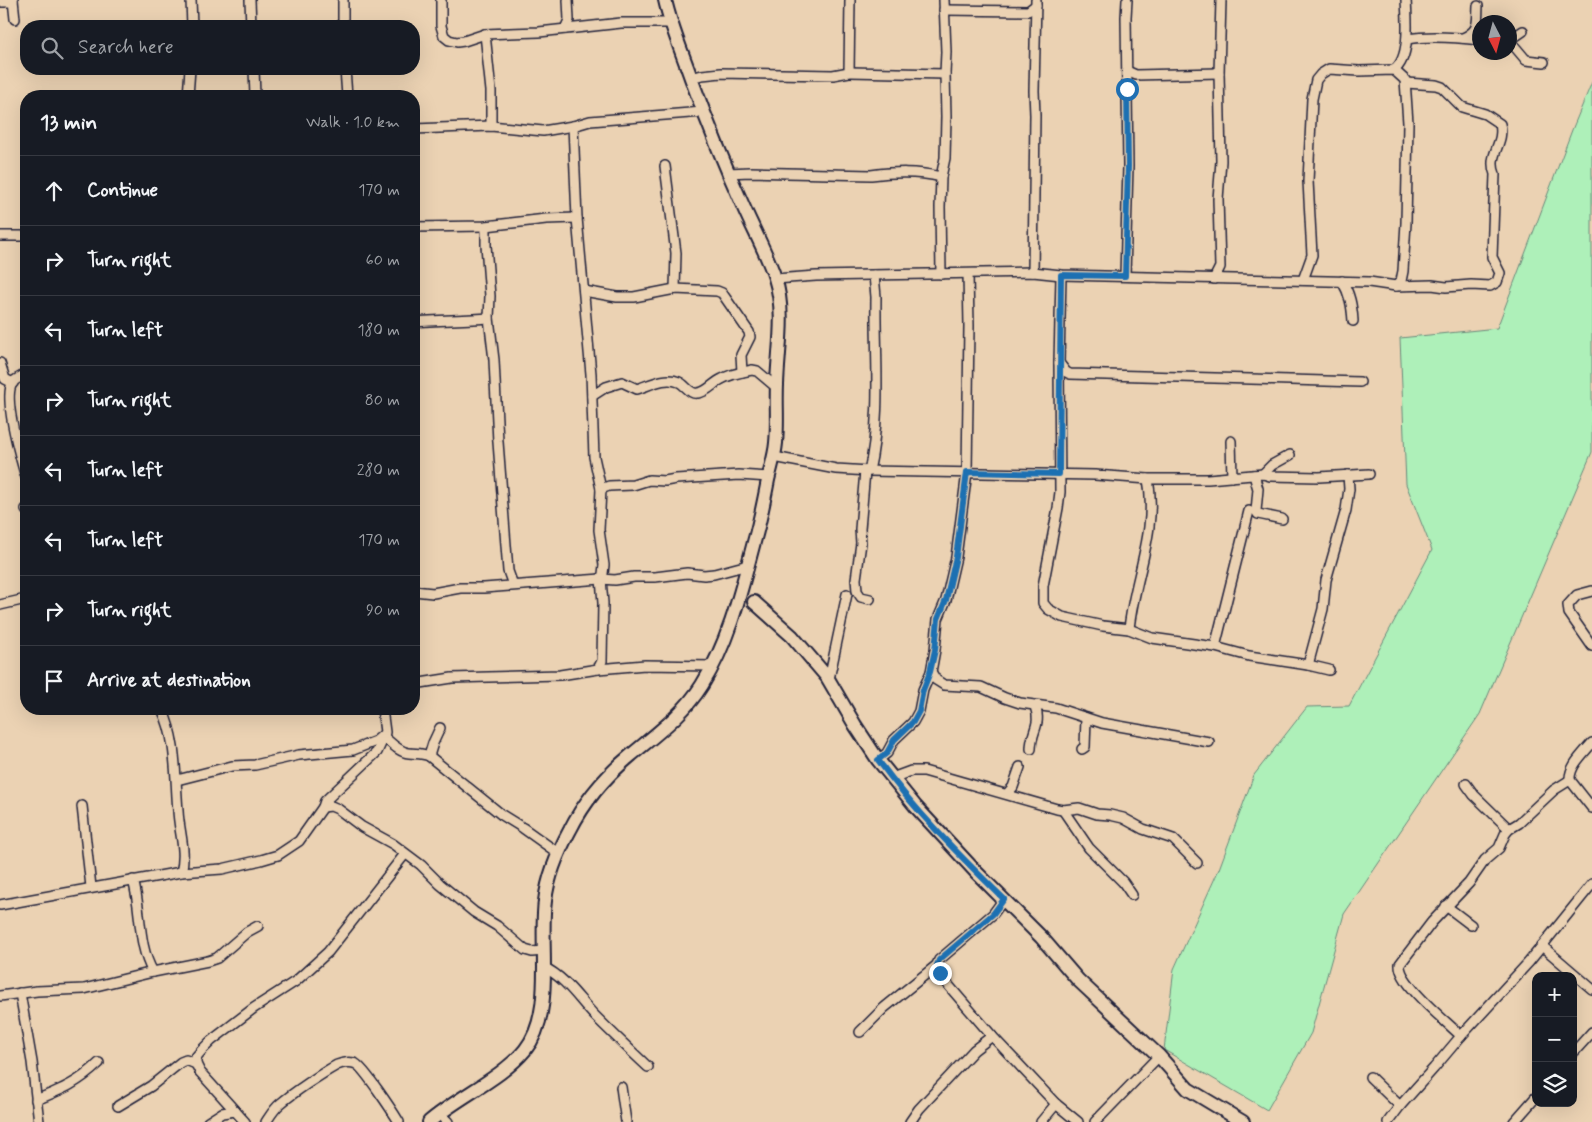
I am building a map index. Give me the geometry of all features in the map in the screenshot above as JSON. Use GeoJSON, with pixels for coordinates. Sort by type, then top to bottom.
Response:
{"type":"FeatureCollection","features":[{"type":"Feature","properties":{"kind":"street"},"geometry":{"type":"LineString","coordinates":[[0,2],[13,0],[15,19]]}},
{"type":"Feature","properties":{"kind":"street"},"geometry":{"type":"LineString","coordinates":[[191,0],[192,20]]}},
{"type":"Feature","properties":{"kind":"street"},"geometry":{"type":"LineString","coordinates":[[250,0],[252,20]]}},
{"type":"Feature","properties":{"kind":"street"},"geometry":{"type":"LineString","coordinates":[[343,0],[343,20]]}},
{"type":"Feature","properties":{"kind":"street"},"geometry":{"type":"LineString","coordinates":[[440,0],[441,26],[444,36],[449,40],[464,41],[485,34],[539,32],[622,23],[671,23]]}},
{"type":"Feature","properties":{"kind":"street"},"geometry":{"type":"LineString","coordinates":[[565,29],[569,20],[568,0]]}},
{"type":"Feature","properties":{"kind":"street"},"geometry":{"type":"LineString","coordinates":[[429,1122],[443,1117],[510,1065],[534,1038],[540,1022],[544,1001],[545,901],[549,877],[558,853],[586,802],[627,758],[662,731],[701,688],[730,627],[762,514],[774,456],[777,425],[776,387],[782,319],[775,279],[703,112],[671,23],[665,0]]}},
{"type":"Feature","properties":{"kind":"street"},"geometry":{"type":"LineString","coordinates":[[849,72],[850,0]]}},
{"type":"Feature","properties":{"kind":"street"},"geometry":{"type":"LineString","coordinates":[[941,274],[941,177],[945,158],[946,52],[944,0]]}},
{"type":"Feature","properties":{"kind":"street"},"geometry":{"type":"LineString","coordinates":[[1125,276],[1128,166],[1127,0]]}},
{"type":"Feature","properties":{"kind":"street"},"geometry":{"type":"LineString","coordinates":[[1214,279],[1220,267],[1218,198],[1221,161],[1219,73],[1221,0]]}},
{"type":"Feature","properties":{"kind":"street"},"geometry":{"type":"LineString","coordinates":[[1394,70],[1401,62],[1407,39],[1406,0]]}},
{"type":"Feature","properties":{"kind":"street"},"geometry":{"type":"LineString","coordinates":[[1028,11],[1036,2]]}},
{"type":"Feature","properties":{"kind":"street"},"geometry":{"type":"LineString","coordinates":[[1033,272],[1036,2]]}},
{"type":"Feature","properties":{"kind":"street"},"geometry":{"type":"LineString","coordinates":[[1462,38],[1471,34],[1476,28],[1478,6]]}},
{"type":"Feature","properties":{"kind":"street"},"geometry":{"type":"LineString","coordinates":[[944,10],[1028,11],[1036,17]]}},
{"type":"Feature","properties":{"kind":"street"},"geometry":{"type":"LineString","coordinates":[[569,20],[578,28]]}},
{"type":"Feature","properties":{"kind":"street"},"geometry":{"type":"LineString","coordinates":[[1517,35],[1523,30]]}},
{"type":"Feature","properties":{"kind":"street"},"geometry":{"type":"LineString","coordinates":[[485,34],[491,91],[491,126]]}},
{"type":"Feature","properties":{"kind":"street"},"geometry":{"type":"LineString","coordinates":[[1407,39],[1421,37],[1472,39]]}},
{"type":"Feature","properties":{"kind":"street"},"geometry":{"type":"LineString","coordinates":[[1517,49],[1526,60],[1544,62]]}},
{"type":"Feature","properties":{"kind":"street"},"geometry":{"type":"LineString","coordinates":[[1303,280],[1312,255],[1308,181],[1312,99],[1316,80],[1321,74],[1329,70],[1394,70],[1403,76],[1406,83],[1408,178],[1403,271],[1401,281],[1396,286]]}},
{"type":"Feature","properties":{"kind":"street"},"geometry":{"type":"LineString","coordinates":[[1127,71],[1136,75],[1219,73]]}},
{"type":"Feature","properties":{"kind":"street"},"geometry":{"type":"LineString","coordinates":[[691,78],[721,73],[833,75],[849,72],[945,74]]}},
{"type":"Feature","properties":{"kind":"street"},"geometry":{"type":"LineString","coordinates":[[188,90],[190,75]]}},
{"type":"Feature","properties":{"kind":"street"},"geometry":{"type":"LineString","coordinates":[[254,75],[255,90]]}},
{"type":"Feature","properties":{"kind":"street"},"geometry":{"type":"LineString","coordinates":[[345,75],[347,90]]}},
{"type":"Feature","properties":{"kind":"street"},"geometry":{"type":"LineString","coordinates":[[775,279],[816,276],[1033,272],[1061,275],[1369,282],[1396,286],[1490,286],[1497,282],[1500,273],[1492,258],[1495,174],[1492,162],[1502,135],[1500,124],[1484,114],[1462,107],[1442,87],[1406,83]]}},
{"type":"Feature","properties":{"kind":"street"},"geometry":{"type":"LineString","coordinates":[[420,129],[491,126],[543,131],[573,126],[590,120],[703,112]]}},
{"type":"Feature","properties":{"kind":"street"},"geometry":{"type":"LineString","coordinates":[[573,126],[577,218],[592,396],[593,450],[598,479],[605,488],[599,530],[604,565],[601,579],[600,665]]}},
{"type":"Feature","properties":{"kind":"street"},"geometry":{"type":"LineString","coordinates":[[665,166],[676,253],[675,289]]}},
{"type":"Feature","properties":{"kind":"street"},"geometry":{"type":"LineString","coordinates":[[728,173],[871,175],[890,172],[923,172],[941,177]]}},
{"type":"Feature","properties":{"kind":"street"},"geometry":{"type":"LineString","coordinates":[[420,227],[486,226],[546,219],[577,218]]}},
{"type":"Feature","properties":{"kind":"street"},"geometry":{"type":"LineString","coordinates":[[486,226],[490,296],[489,318],[494,360],[498,442],[508,571],[513,585]]}},
{"type":"Feature","properties":{"kind":"street"},"geometry":{"type":"LineString","coordinates":[[0,236],[20,236]]}},
{"type":"Feature","properties":{"kind":"street"},"geometry":{"type":"LineString","coordinates":[[932,681],[930,672],[935,650],[938,619],[946,600],[956,557],[967,472],[968,274]]}},
{"type":"Feature","properties":{"kind":"street"},"geometry":{"type":"LineString","coordinates":[[870,599],[860,597],[857,591],[856,579],[867,471],[873,453],[875,428],[876,296],[874,275]]}},
{"type":"Feature","properties":{"kind":"street"},"geometry":{"type":"LineString","coordinates":[[1061,275],[1058,508],[1043,586],[1043,603],[1048,610],[1062,617],[1102,626],[1129,629],[1152,638],[1214,647],[1249,656],[1330,670]]}},
{"type":"Feature","properties":{"kind":"street"},"geometry":{"type":"LineString","coordinates":[[1342,281],[1351,300],[1353,321]]}},
{"type":"Feature","properties":{"kind":"street"},"geometry":{"type":"LineString","coordinates":[[584,291],[617,298],[634,297],[675,289],[717,291],[722,293],[749,332],[750,337],[740,355],[742,372]]}},
{"type":"Feature","properties":{"kind":"street"},"geometry":{"type":"LineString","coordinates":[[420,322],[489,318]]}},
{"type":"Feature","properties":{"kind":"street"},"geometry":{"type":"LineString","coordinates":[[0,363],[5,380],[13,383]]}},
{"type":"Feature","properties":{"kind":"street"},"geometry":{"type":"LineString","coordinates":[[1059,363],[1070,374],[1360,382]]}},
{"type":"Feature","properties":{"kind":"street"},"geometry":{"type":"LineString","coordinates":[[592,396],[606,387],[622,382],[637,389],[653,382],[666,381],[677,381],[696,394],[712,387],[721,379],[752,370],[757,371],[776,387]]}},
{"type":"Feature","properties":{"kind":"street"},"geometry":{"type":"LineString","coordinates":[[20,378],[13,383],[10,393],[11,416],[20,456]]}},
{"type":"Feature","properties":{"kind":"street"},"geometry":{"type":"LineString","coordinates":[[1231,441],[1232,477]]}},
{"type":"Feature","properties":{"kind":"street"},"geometry":{"type":"LineString","coordinates":[[1258,474],[1290,455]]}},
{"type":"Feature","properties":{"kind":"street"},"geometry":{"type":"LineString","coordinates":[[774,456],[836,469],[867,471],[1095,475],[1148,479],[1232,477],[1258,474],[1319,477],[1369,474]]}},
{"type":"Feature","properties":{"kind":"street"},"geometry":{"type":"LineString","coordinates":[[1258,474],[1256,511],[1258,514],[1282,519]]}},
{"type":"Feature","properties":{"kind":"street"},"geometry":{"type":"LineString","coordinates":[[605,488],[628,486],[650,480],[664,481],[739,475],[769,477]]}},
{"type":"Feature","properties":{"kind":"street"},"geometry":{"type":"LineString","coordinates":[[1308,665],[1321,618],[1326,580],[1346,510],[1349,489],[1348,475]]}},
{"type":"Feature","properties":{"kind":"street"},"geometry":{"type":"LineString","coordinates":[[1129,629],[1131,611],[1145,558],[1149,534],[1150,498],[1148,479]]}},
{"type":"Feature","properties":{"kind":"street"},"geometry":{"type":"LineString","coordinates":[[1214,647],[1249,511]]}},
{"type":"Feature","properties":{"kind":"street"},"geometry":{"type":"LineString","coordinates":[[420,592],[433,593],[460,588],[601,579],[615,580],[687,573],[714,574],[748,565]]}},
{"type":"Feature","properties":{"kind":"street"},"geometry":{"type":"LineString","coordinates":[[743,585],[754,602],[812,657],[828,679],[878,760],[916,808],[1041,937],[1078,980],[1159,1056],[1188,1089],[1243,1122]]}},
{"type":"Feature","properties":{"kind":"street"},"geometry":{"type":"LineString","coordinates":[[1592,591],[1577,595],[1568,605],[1569,613],[1592,646]]}},
{"type":"Feature","properties":{"kind":"street"},"geometry":{"type":"LineString","coordinates":[[828,679],[847,594]]}},
{"type":"Feature","properties":{"kind":"street"},"geometry":{"type":"LineString","coordinates":[[0,604],[20,600]]}},
{"type":"Feature","properties":{"kind":"street"},"geometry":{"type":"LineString","coordinates":[[737,602],[754,602]]}},
{"type":"Feature","properties":{"kind":"street"},"geometry":{"type":"LineString","coordinates":[[420,683],[452,678],[560,676],[600,665],[610,668],[645,665],[713,666]]}},
{"type":"Feature","properties":{"kind":"street"},"geometry":{"type":"LineString","coordinates":[[932,681],[944,685],[982,687],[1005,698],[1035,706],[1056,708],[1086,718],[1143,731],[1208,742]]}},
{"type":"Feature","properties":{"kind":"street"},"geometry":{"type":"LineString","coordinates":[[878,760],[887,753],[894,740],[913,722],[919,711],[923,690],[932,681]]}},
{"type":"Feature","properties":{"kind":"street"},"geometry":{"type":"LineString","coordinates":[[1031,749],[1031,738],[1038,721],[1035,706]]}},
{"type":"Feature","properties":{"kind":"street"},"geometry":{"type":"LineString","coordinates":[[165,715],[168,723],[177,780],[178,812],[184,855],[181,872]]}},
{"type":"Feature","properties":{"kind":"street"},"geometry":{"type":"LineString","coordinates":[[0,905],[181,872],[222,869],[278,855],[299,841],[323,807],[325,801],[377,752],[385,734],[383,715]]}},
{"type":"Feature","properties":{"kind":"street"},"geometry":{"type":"LineString","coordinates":[[1082,749],[1085,747],[1086,718]]}},
{"type":"Feature","properties":{"kind":"street"},"geometry":{"type":"LineString","coordinates":[[429,756],[440,728]]}},
{"type":"Feature","properties":{"kind":"street"},"geometry":{"type":"LineString","coordinates":[[385,734],[399,749],[407,753],[424,753],[429,756],[488,805],[558,853]]}},
{"type":"Feature","properties":{"kind":"street"},"geometry":{"type":"LineString","coordinates":[[177,780],[232,766],[255,766],[289,757],[353,750],[376,741],[385,734]]}},
{"type":"Feature","properties":{"kind":"street"},"geometry":{"type":"LineString","coordinates":[[1592,743],[1570,773],[1570,780],[1592,808]]}},
{"type":"Feature","properties":{"kind":"street"},"geometry":{"type":"LineString","coordinates":[[1007,794],[1013,787],[1020,767]]}},
{"type":"Feature","properties":{"kind":"street"},"geometry":{"type":"LineString","coordinates":[[892,778],[911,771],[924,771],[1063,810],[1080,808],[1097,814],[1123,818],[1144,829],[1173,839],[1197,863]]}},
{"type":"Feature","properties":{"kind":"street"},"geometry":{"type":"LineString","coordinates":[[1461,1036],[1410,988],[1401,975],[1400,964],[1446,906],[1469,883],[1485,860],[1499,848],[1509,829],[1519,824],[1554,790],[1570,780]]}},
{"type":"Feature","properties":{"kind":"street"},"geometry":{"type":"LineString","coordinates":[[1466,784],[1478,799],[1509,829]]}},
{"type":"Feature","properties":{"kind":"street"},"geometry":{"type":"LineString","coordinates":[[82,806],[91,887]]}},
{"type":"Feature","properties":{"kind":"street"},"geometry":{"type":"LineString","coordinates":[[323,807],[331,806],[338,808],[367,830],[393,844],[421,865],[440,884],[474,912],[497,926],[525,950],[532,952],[543,951]]}},
{"type":"Feature","properties":{"kind":"street"},"geometry":{"type":"LineString","coordinates":[[1063,810],[1089,848],[1123,882],[1132,895]]}},
{"type":"Feature","properties":{"kind":"street"},"geometry":{"type":"LineString","coordinates":[[196,1064],[196,1056],[211,1041],[254,1008],[296,981],[328,952],[405,854]]}},
{"type":"Feature","properties":{"kind":"street"},"geometry":{"type":"LineString","coordinates":[[133,880],[137,893],[143,942],[152,972]]}},
{"type":"Feature","properties":{"kind":"street"},"geometry":{"type":"LineString","coordinates":[[1388,1122],[1461,1036],[1529,962],[1592,885]]}},
{"type":"Feature","properties":{"kind":"street"},"geometry":{"type":"LineString","coordinates":[[860,1032],[884,1008],[937,965],[939,960],[993,914],[1004,899]]}},
{"type":"Feature","properties":{"kind":"street"},"geometry":{"type":"LineString","coordinates":[[1446,906],[1471,924]]}},
{"type":"Feature","properties":{"kind":"street"},"geometry":{"type":"LineString","coordinates":[[0,996],[84,988],[213,960],[247,932],[258,926]]}},
{"type":"Feature","properties":{"kind":"street"},"geometry":{"type":"LineString","coordinates":[[1542,946],[1592,989]]}},
{"type":"Feature","properties":{"kind":"street"},"geometry":{"type":"LineString","coordinates":[[937,965],[944,980],[992,1036],[1056,1104],[1078,1122]]}},
{"type":"Feature","properties":{"kind":"street"},"geometry":{"type":"LineString","coordinates":[[543,967],[562,979],[594,1015],[648,1067]]}},
{"type":"Feature","properties":{"kind":"street"},"geometry":{"type":"LineString","coordinates":[[20,993],[39,1122]]}},
{"type":"Feature","properties":{"kind":"street"},"geometry":{"type":"LineString","coordinates":[[1577,1049],[1592,1032]]}},
{"type":"Feature","properties":{"kind":"street"},"geometry":{"type":"LineString","coordinates":[[910,1122],[919,1108],[974,1050],[992,1036]]}},
{"type":"Feature","properties":{"kind":"street"},"geometry":{"type":"LineString","coordinates":[[1095,1122],[1159,1056]]}},
{"type":"Feature","properties":{"kind":"street"},"geometry":{"type":"LineString","coordinates":[[118,1106],[152,1086],[186,1060],[196,1064],[207,1080],[246,1122]]}},
{"type":"Feature","properties":{"kind":"street"},"geometry":{"type":"LineString","coordinates":[[36,1100],[66,1088],[83,1078],[99,1063]]}},
{"type":"Feature","properties":{"kind":"street"},"geometry":{"type":"LineString","coordinates":[[266,1122],[280,1104],[310,1082],[338,1065],[346,1063],[356,1064],[362,1070],[399,1122]]}},
{"type":"Feature","properties":{"kind":"street"},"geometry":{"type":"LineString","coordinates":[[1370,1077],[1400,1106]]}},
{"type":"Feature","properties":{"kind":"street"},"geometry":{"type":"LineString","coordinates":[[621,1087],[626,1122]]}},
{"type":"Feature","properties":{"kind":"street"},"geometry":{"type":"LineString","coordinates":[[1514,1122],[1532,1102]]}},
{"type":"Feature","properties":{"kind":"street"},"geometry":{"type":"LineString","coordinates":[[1041,1122],[1056,1104]]}},
{"type":"Feature","properties":{"kind":"street"},"geometry":{"type":"LineString","coordinates":[[208,1122],[222,1112],[235,1111]]}},
{"type":"Feature","properties":{"kind":"green space"},"geometry":{"type":"Polygon","coordinates":[[[1592,82],[1592,452],[1480,714],[1344,914],[1311,1033],[1267,1110],[1164,1050],[1174,969],[1219,869],[1254,775],[1307,707],[1349,706],[1432,550],[1406,484],[1400,338],[1497,328],[1592,82]]]}},
{"type":"Feature","properties":{"kind":"route"},"geometry":{"type":"LineString","coordinates":[[940,973],[937,965],[939,960],[993,914],[1004,899],[916,808],[878,760],[887,753],[894,740],[908,728],[919,711],[935,650],[938,619],[946,600],[956,557],[967,472],[1059,474],[1061,275],[1125,276],[1128,222],[1127,89]]}}]}
